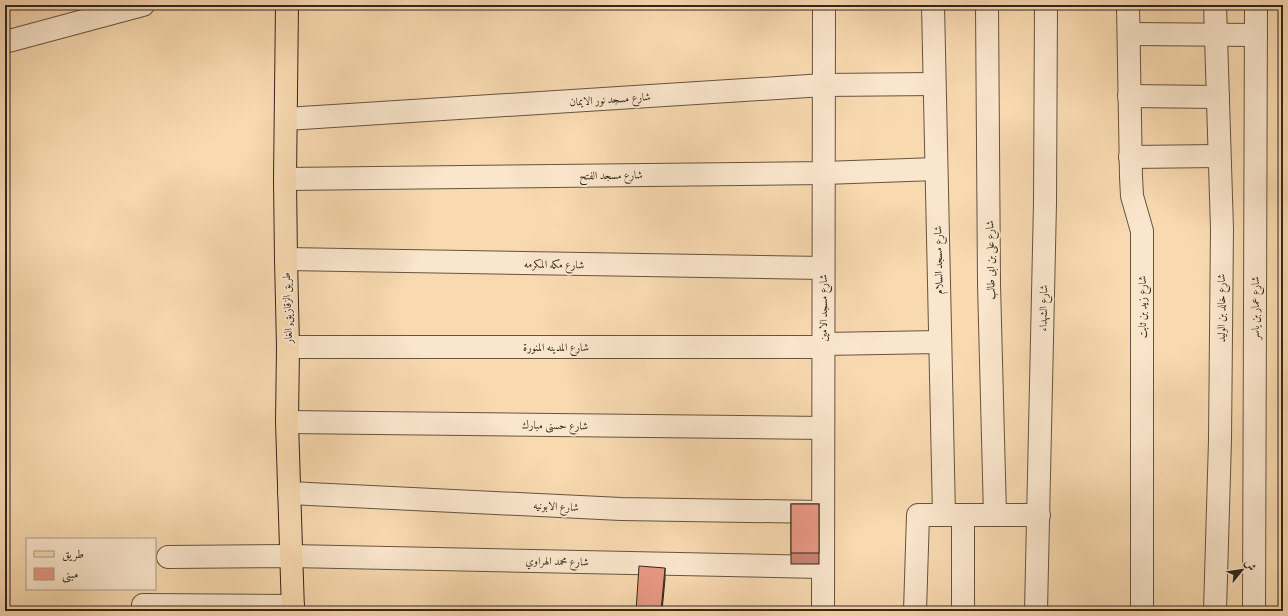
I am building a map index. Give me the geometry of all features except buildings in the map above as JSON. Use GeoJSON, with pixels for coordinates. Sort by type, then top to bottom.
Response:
{"type":"FeatureCollection","features":[{"type":"Feature","properties":{"kind":"main road","name":"طريق الزقازيق, الغار"},"geometry":{"type":"LineString","coordinates":[[287,5],[285,179],[288,347],[287,422],[293,608]]}},
{"type":"Feature","properties":{"kind":"street"},"geometry":{"type":"LineString","coordinates":[[5,42],[143,5]]}},
{"type":"Feature","properties":{"kind":"street","name":"شارع مسجد الامين"},"geometry":{"type":"LineString","coordinates":[[822,611],[824,5]]}},
{"type":"Feature","properties":{"kind":"street","name":"شارع مسجد السلام"},"geometry":{"type":"LineString","coordinates":[[933,5],[940,342],[963,611]]}},
{"type":"Feature","properties":{"kind":"street","name":"شارع على بن ابى طالب"},"geometry":{"type":"LineString","coordinates":[[987,5],[990,284],[995,515]]}},
{"type":"Feature","properties":{"kind":"street","name":"شارع الشهداء"},"geometry":{"type":"LineString","coordinates":[[1036,611],[1045,203],[1046,5]]}},
{"type":"Feature","properties":{"kind":"street","name":"شارع زيد بن ثابت"},"geometry":{"type":"LineString","coordinates":[[1128,5],[1132,196],[1142,232],[1142,611]]}},
{"type":"Feature","properties":{"kind":"street","name":"شارع خالد بن الوليد"},"geometry":{"type":"LineString","coordinates":[[1215,5],[1222,229],[1220,425],[1215,611]]}},
{"type":"Feature","properties":{"kind":"street","name":"شارع عمار بن ياسر"},"geometry":{"type":"LineString","coordinates":[[1254,611],[1256,5]]}},
{"type":"Feature","properties":{"kind":"street"},"geometry":{"type":"LineString","coordinates":[[1129,34],[1256,35]]}},
{"type":"Feature","properties":{"kind":"street","name":"شارع مسجد نور الايمان"},"geometry":{"type":"LineString","coordinates":[[286,119],[824,85],[934,84]]}},
{"type":"Feature","properties":{"kind":"street"},"geometry":{"type":"LineString","coordinates":[[1130,96],[1218,97]]}},
{"type":"Feature","properties":{"kind":"street"},"geometry":{"type":"LineString","coordinates":[[1130,157],[1219,156]]}},
{"type":"Feature","properties":{"kind":"street","name":"شارع مسجد الفتح"},"geometry":{"type":"LineString","coordinates":[[285,179],[824,173],[936,169]]}},
{"type":"Feature","properties":{"kind":"street","name":"شارع مكه المكرمه"},"geometry":{"type":"LineString","coordinates":[[286,259],[823,268]]}},
{"type":"Feature","properties":{"kind":"street","name":"شارع المدينه المنورة"},"geometry":{"type":"LineString","coordinates":[[288,347],[823,346],[940,342]]}},
{"type":"Feature","properties":{"kind":"street","name":"شارع حسنى مبارك"},"geometry":{"type":"LineString","coordinates":[[287,422],[823,428]]}},
{"type":"Feature","properties":{"kind":"street","name":"شارع الابونيه"},"geometry":{"type":"LineString","coordinates":[[289,493],[621,509],[822,512]]}},
{"type":"Feature","properties":{"kind":"street"},"geometry":{"type":"LineString","coordinates":[[915,611],[918,515],[1039,515]]}},
{"type":"Feature","properties":{"kind":"street","name":"شارع محمد الهراوي"},"geometry":{"type":"LineString","coordinates":[[168,557],[291,556],[822,567]]}},
{"type":"Feature","properties":{"kind":"street"},"geometry":{"type":"LineString","coordinates":[[143,605],[293,608]]}}]}
